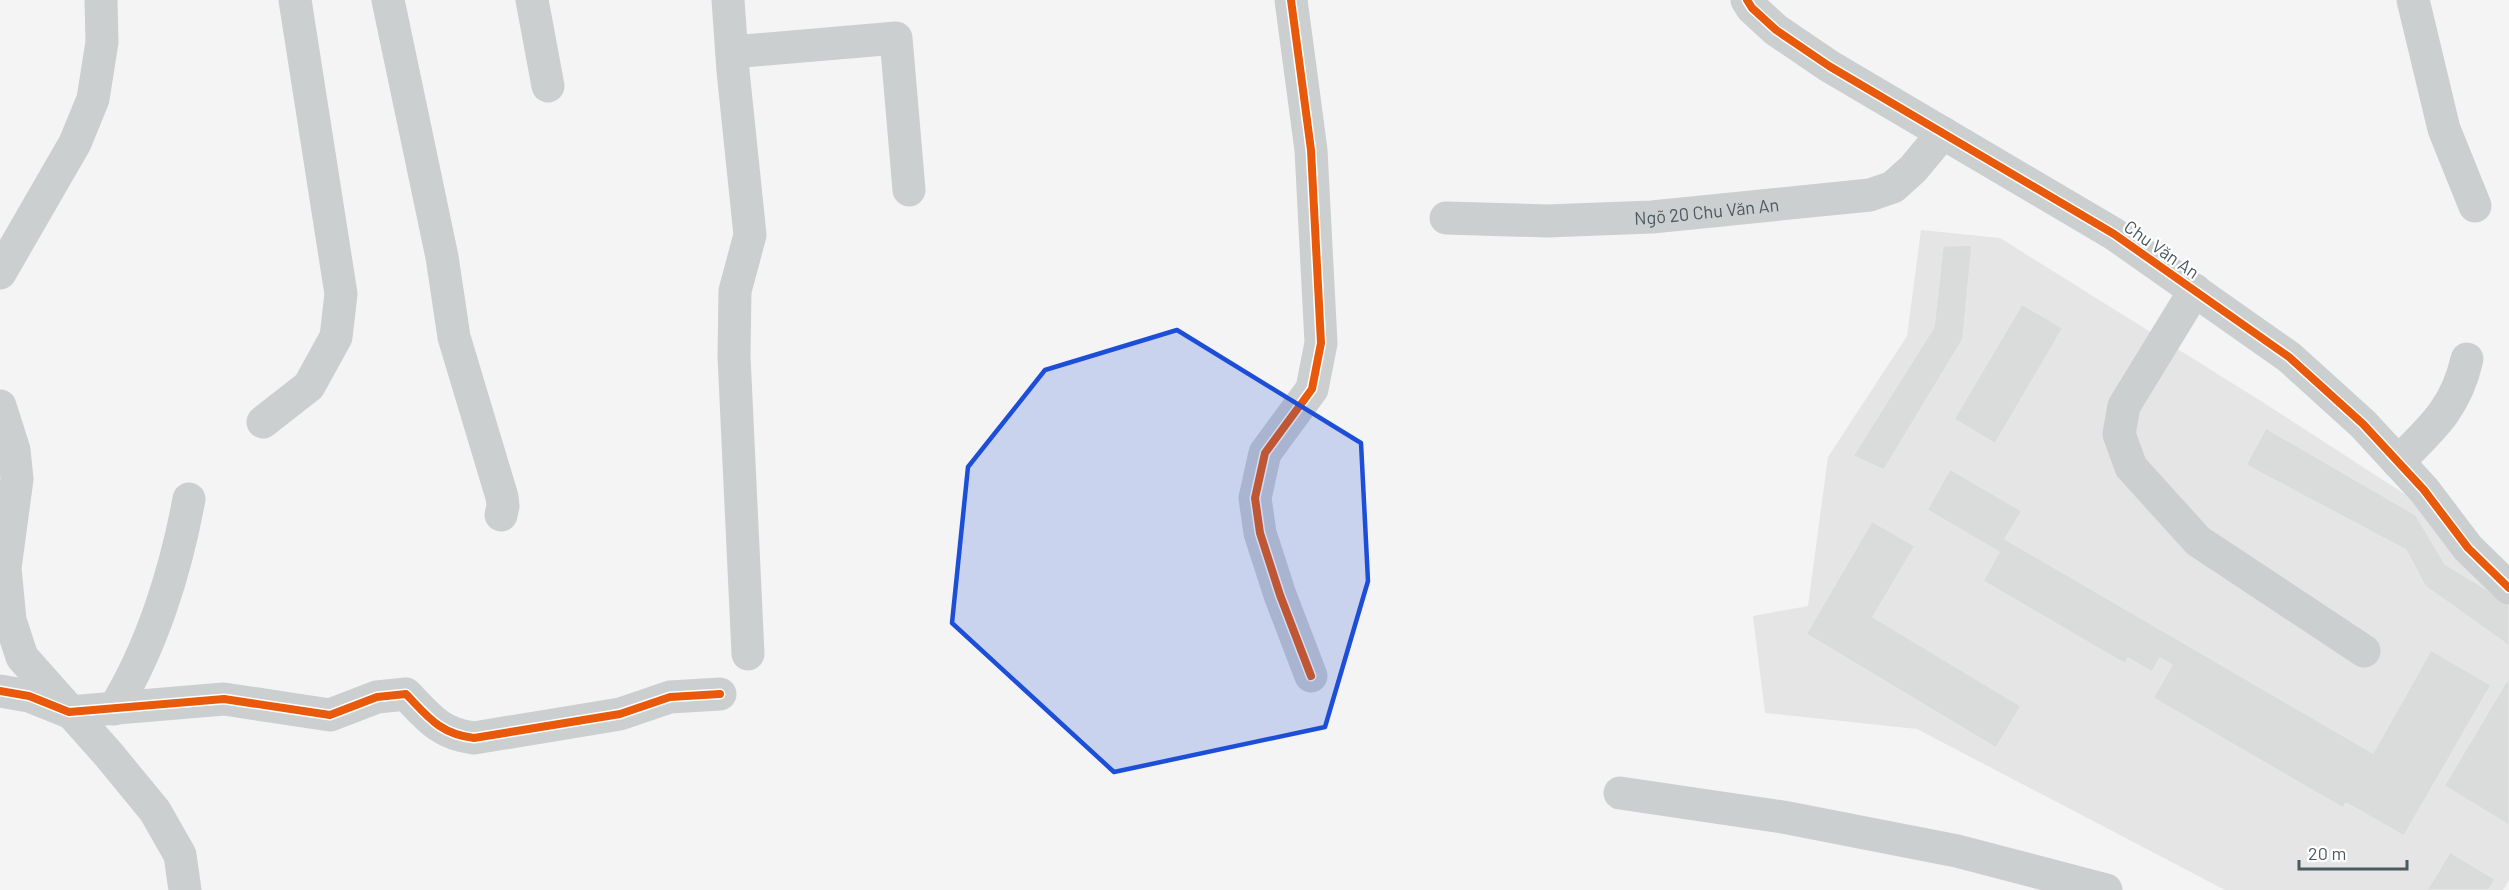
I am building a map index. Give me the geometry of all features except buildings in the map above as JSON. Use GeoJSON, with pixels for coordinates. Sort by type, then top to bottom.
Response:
{"type":"FeatureCollection","features":[{"type":"Feature","properties":{"kind":"street"},"geometry":{"type":"LineString","coordinates":[[0,273],[75,143],[93,99],[102,42],[101,0]]}},
{"type":"Feature","properties":{"kind":"street"},"geometry":{"type":"LineString","coordinates":[[263,422],[309,386],[336,337],[341,294],[295,0]]}},
{"type":"Feature","properties":{"kind":"street"},"geometry":{"type":"LineString","coordinates":[[388,0],[442,257],[454,337],[502,497],[501,515]]}},
{"type":"Feature","properties":{"kind":"street"},"geometry":{"type":"LineString","coordinates":[[532,0],[548,86]]}},
{"type":"Feature","properties":{"kind":"street"},"geometry":{"type":"LineString","coordinates":[[728,0],[750,235],[735,291],[734,356],[748,654]]}},
{"type":"Feature","properties":{"kind":"street"},"geometry":{"type":"LineString","coordinates":[[1291,0],[1311,150],[1321,343],[1312,389],[1265,453],[1255,498],[1260,533],[1280,595],[1311,676]]}},
{"type":"Feature","properties":{"kind":"street","name":"Chu Văn An"},"geometry":{"type":"LineString","coordinates":[[1747,0],[1752,8],[1776,30],[1812,54],[2114,234],[2289,357],[2363,424],[2424,490],[2468,548],[2509,588]]}},
{"type":"Feature","properties":{"kind":"street"},"geometry":{"type":"LineString","coordinates":[[2413,0],[2444,129],[2475,206]]}},
{"type":"Feature","properties":{"kind":"street"},"geometry":{"type":"LineString","coordinates":[[732,52],[896,38],[909,190]]}},
{"type":"Feature","properties":{"kind":"street","name":"Ngõ 20 Chu Văn An"},"geometry":{"type":"LineString","coordinates":[[1446,218],[1547,221],[1652,217],[1870,195],[1893,187],[1913,169],[1942,133]]}},
{"type":"Feature","properties":{"kind":"street"},"geometry":{"type":"LineString","coordinates":[[2195,290],[2124,406],[2119,434],[2131,467],[2198,541],[2364,651]]}},
{"type":"Feature","properties":{"kind":"street"},"geometry":{"type":"LineString","coordinates":[[2398,462],[2440,421],[2462,383],[2467,359]]}},
{"type":"Feature","properties":{"kind":"street"},"geometry":{"type":"LineString","coordinates":[[0,406],[14,450],[17,479],[5,568],[10,620],[22,657],[155,811],[180,855],[185,890]]}},
{"type":"Feature","properties":{"kind":"street"},"geometry":{"type":"LineString","coordinates":[[114,709],[130,683],[144,652],[181,547],[189,499]]}},
{"type":"Feature","properties":{"kind":"street"},"geometry":{"type":"LineString","coordinates":[[0,691],[28,696],[69,712],[224,699],[330,715],[377,697],[405,694],[440,728],[458,736],[474,738],[620,714],[670,698],[720,694]]}},
{"type":"Feature","properties":{"kind":"street"},"geometry":{"type":"LineString","coordinates":[[1620,794],[1783,817],[1957,851],[2106,890]]}},
{"type":"Feature","properties":{"kind":"highlighted area"},"geometry":{"type":"Polygon","coordinates":[[[1177,330],[1361,443],[1368,581],[1325,727],[1114,772],[952,623],[968,467],[1045,370],[1177,330]]]}},
{"type":"Feature","properties":{"kind":"shaded area"},"geometry":{"type":"Polygon","coordinates":[[[1921,230],[2000,238],[2264,403],[2417,502],[2509,594],[2509,880],[2503,890],[2225,890],[1917,729],[1765,713],[1753,616],[1808,606],[1828,457],[1907,336],[1921,230]]]}},
{"type":"Feature","properties":{"kind":"cycle path"},"geometry":{"type":"LineString","coordinates":[[1291,0],[1311,150],[1321,343],[1312,389],[1265,453],[1255,498],[1260,533],[1280,595],[1311,676]]}},
{"type":"Feature","properties":{"kind":"cycle path"},"geometry":{"type":"LineString","coordinates":[[1747,0],[1752,8],[1776,30],[1829,66],[2114,234],[2289,357],[2363,424],[2424,490],[2468,548],[2509,588]]}},
{"type":"Feature","properties":{"kind":"cycle path"},"geometry":{"type":"LineString","coordinates":[[0,691],[29,696],[69,712],[224,699],[330,715],[377,697],[406,694],[428,717],[443,728],[452,733],[474,738],[620,714],[670,697],[720,694]]}}]}
